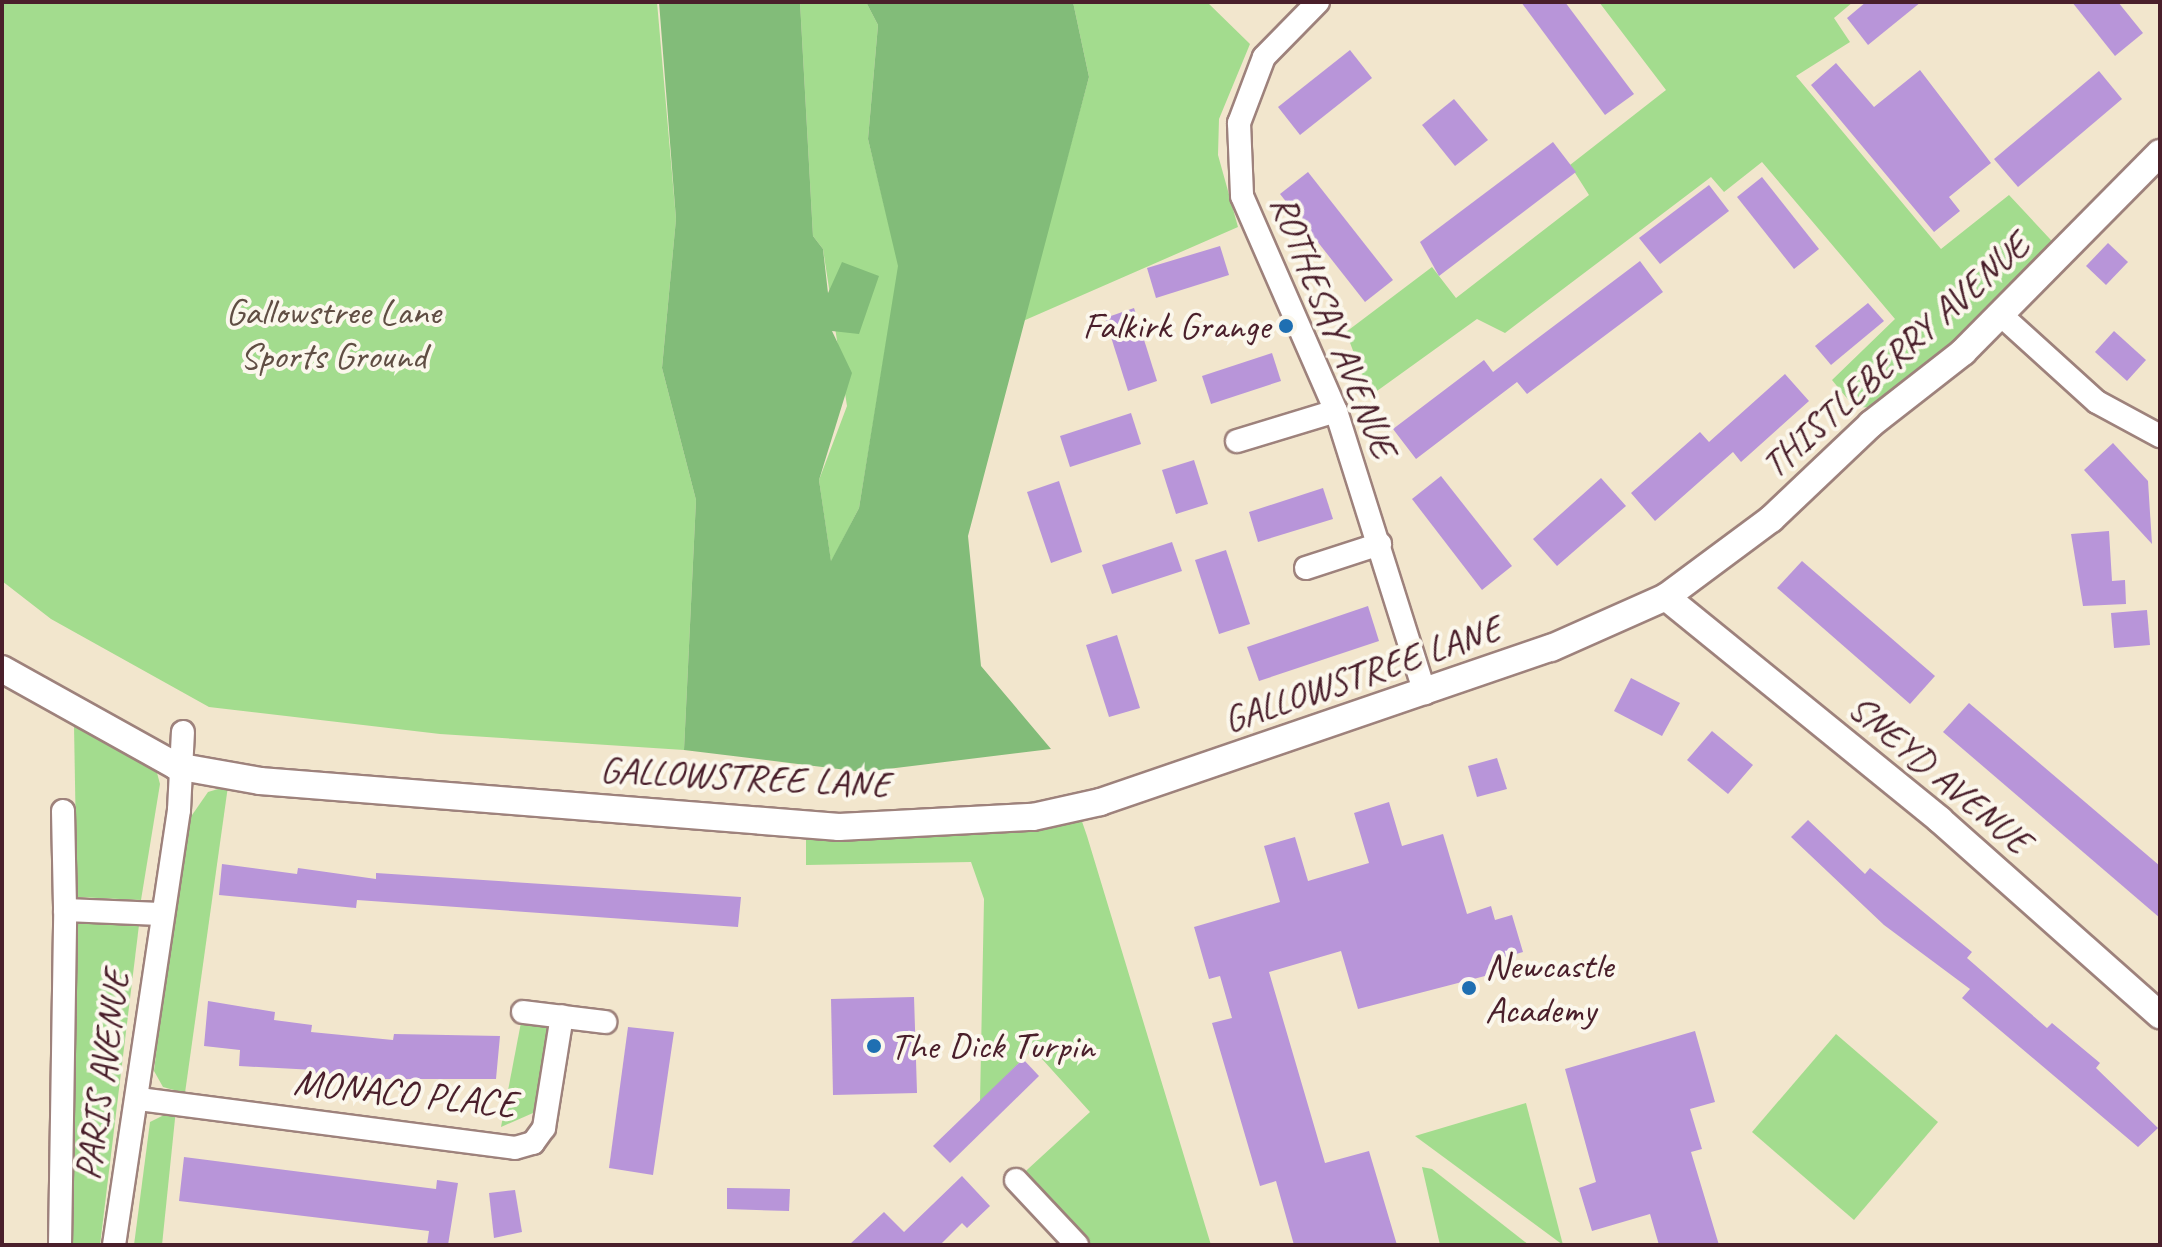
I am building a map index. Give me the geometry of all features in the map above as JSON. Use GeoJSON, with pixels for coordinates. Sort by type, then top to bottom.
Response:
{"type":"FeatureCollection","features":[{"type":"Feature","properties":{"kind":"street","name":"ROTHESAY AVENUE"},"geometry":{"type":"LineString","coordinates":[[1318,2],[1264,57],[1239,123],[1242,196],[1336,411],[1425,693]]}},
{"type":"Feature","properties":{"kind":"street","name":"THISTLEBERRY AVENUE"},"geometry":{"type":"LineString","coordinates":[[1666,597],[1771,519],[2002,316],[2160,153]]}},
{"type":"Feature","properties":{"kind":"street"},"geometry":{"type":"LineString","coordinates":[[2002,316],[2097,402],[2160,436]]}},
{"type":"Feature","properties":{"kind":"street"},"geometry":{"type":"LineString","coordinates":[[1237,441],[1336,411]]}},
{"type":"Feature","properties":{"kind":"street"},"geometry":{"type":"LineString","coordinates":[[1306,568],[1380,544]]}},
{"type":"Feature","properties":{"kind":"street","name":"GALLOWSTREE LANE"},"geometry":{"type":"LineString","coordinates":[[2,669],[176,766],[311,786],[839,827],[1020,817],[1100,802],[1425,693],[1666,597]]}},
{"type":"Feature","properties":{"kind":"street","name":"SNEYD AVENUE"},"geometry":{"type":"LineString","coordinates":[[1666,597],[1940,820],[2160,1015]]}},
{"type":"Feature","properties":{"kind":"street","name":"PARIS AVENUE"},"geometry":{"type":"LineString","coordinates":[[114,1245],[139,1099],[161,914],[179,810],[176,766],[183,732]]}},
{"type":"Feature","properties":{"kind":"street","name":"PARIS AVENUE"},"geometry":{"type":"LineString","coordinates":[[60,1245],[65,910],[63,811]]}},
{"type":"Feature","properties":{"kind":"street","name":"PARIS AVENUE"},"geometry":{"type":"LineString","coordinates":[[65,910],[161,914]]}},
{"type":"Feature","properties":{"kind":"street"},"geometry":{"type":"LineString","coordinates":[[523,1012],[605,1022]]}},
{"type":"Feature","properties":{"kind":"street","name":"MONACO PLACE"},"geometry":{"type":"LineString","coordinates":[[139,1099],[515,1148],[533,1143],[544,1128],[562,1016]]}},
{"type":"Feature","properties":{"kind":"street"},"geometry":{"type":"LineString","coordinates":[[1016,1180],[1077,1245]]}},
{"type":"Feature","properties":{"kind":"green space","name":"Gallowstree Lane Sports Ground"},"geometry":{"type":"Polygon","coordinates":[[[2,2],[657,2],[676,219],[662,368],[696,500],[684,750],[440,734],[209,707],[51,619],[2,581],[2,2]]]}},
{"type":"Feature","properties":{"kind":"green space"},"geometry":{"type":"Polygon","coordinates":[[[659,2],[800,2],[813,236],[823,249],[828,293],[842,262],[879,276],[859,334],[832,331],[852,373],[819,480],[831,561],[859,508],[898,266],[868,139],[878,25],[866,2],[1073,2],[1089,77],[968,536],[981,666],[1051,749],[863,772],[684,750],[696,500],[662,368],[676,219],[659,2]]]}},
{"type":"Feature","properties":{"kind":"green space"},"geometry":{"type":"Polygon","coordinates":[[[800,2],[866,2],[878,25],[868,139],[899,266],[859,508],[831,562],[819,480],[847,406],[823,249],[813,236],[800,2]]]}},
{"type":"Feature","properties":{"kind":"green space"},"geometry":{"type":"Polygon","coordinates":[[[1073,2],[1207,2],[1250,44],[1219,119],[1218,155],[1238,227],[1023,321],[1089,77],[1073,2]]]}},
{"type":"Feature","properties":{"kind":"green space"},"geometry":{"type":"Polygon","coordinates":[[[1599,2],[1853,2],[1834,18],[1850,42],[1796,76],[1941,249],[2009,195],[2063,253],[1895,408],[1854,407],[1832,380],[1895,319],[1762,162],[1724,192],[1711,177],[1505,333],[1477,319],[1370,396],[1346,332],[1432,267],[1456,298],[1589,195],[1570,165],[1666,90],[1599,2]]]}},
{"type":"Feature","properties":{"kind":"green space"},"geometry":{"type":"Polygon","coordinates":[[[74,725],[156,769],[160,784],[141,900],[77,897],[74,725]]]}},
{"type":"Feature","properties":{"kind":"green space"},"geometry":{"type":"Polygon","coordinates":[[[228,786],[185,1093],[163,1087],[154,1071],[168,953],[190,818],[208,792],[228,786]]]}},
{"type":"Feature","properties":{"kind":"green space"},"geometry":{"type":"Polygon","coordinates":[[[1077,807],[1211,1245],[1077,1245],[1016,1180],[1090,1112],[1033,1049],[980,1102],[984,899],[971,862],[806,865],[806,824],[1077,807]]]}},
{"type":"Feature","properties":{"kind":"green space"},"geometry":{"type":"Polygon","coordinates":[[[76,922],[139,925],[100,1245],[71,1245],[76,922]]]}},
{"type":"Feature","properties":{"kind":"green space"},"geometry":{"type":"Polygon","coordinates":[[[523,1012],[553,1015],[533,1113],[501,1127],[523,1012]]]}},
{"type":"Feature","properties":{"kind":"green space"},"geometry":{"type":"Polygon","coordinates":[[[1836,1034],[1938,1122],[1854,1220],[1752,1132],[1836,1034]]]}},
{"type":"Feature","properties":{"kind":"green space"},"geometry":{"type":"Polygon","coordinates":[[[1526,1103],[1563,1245],[1415,1136],[1526,1103]]]}},
{"type":"Feature","properties":{"kind":"green space"},"geometry":{"type":"Polygon","coordinates":[[[176,1109],[162,1245],[134,1245],[150,1122],[176,1109]]]}},
{"type":"Feature","properties":{"kind":"green space"},"geometry":{"type":"Polygon","coordinates":[[[1422,1167],[1432,1169],[1529,1245],[1440,1245],[1422,1167]]]}},
{"type":"Feature","properties":{"kind":"building"},"geometry":{"type":"Polygon","coordinates":[[[1521,2],[1565,2],[1634,94],[1605,115],[1521,2]]]}},
{"type":"Feature","properties":{"kind":"building"},"geometry":{"type":"Polygon","coordinates":[[[1866,2],[1921,2],[1868,45],[1847,18],[1866,2]]]}},
{"type":"Feature","properties":{"kind":"building"},"geometry":{"type":"Polygon","coordinates":[[[2072,2],[2118,2],[2143,33],[2115,56],[2072,2]]]}},
{"type":"Feature","properties":{"kind":"building"},"geometry":{"type":"Polygon","coordinates":[[[1350,50],[1372,78],[1300,135],[1278,107],[1350,50]]]}},
{"type":"Feature","properties":{"kind":"building"},"geometry":{"type":"Polygon","coordinates":[[[1836,63],[1874,107],[1920,70],[1991,163],[1949,197],[1960,211],[1934,232],[1811,85],[1836,63]]]}},
{"type":"Feature","properties":{"kind":"building"},"geometry":{"type":"Polygon","coordinates":[[[2099,71],[2122,99],[2018,187],[1994,159],[2099,71]]]}},
{"type":"Feature","properties":{"kind":"building"},"geometry":{"type":"Polygon","coordinates":[[[1454,99],[1488,140],[1455,166],[1422,125],[1454,99]]]}},
{"type":"Feature","properties":{"kind":"building"},"geometry":{"type":"Polygon","coordinates":[[[1553,142],[1576,172],[1439,276],[1420,242],[1553,142]]]}},
{"type":"Feature","properties":{"kind":"building"},"geometry":{"type":"Polygon","coordinates":[[[1308,172],[1393,280],[1365,302],[1280,194],[1308,172]]]}},
{"type":"Feature","properties":{"kind":"building"},"geometry":{"type":"Polygon","coordinates":[[[1762,177],[1819,249],[1794,269],[1737,197],[1762,177]]]}},
{"type":"Feature","properties":{"kind":"building"},"geometry":{"type":"Polygon","coordinates":[[[1709,185],[1729,211],[1660,264],[1639,238],[1709,185]]]}},
{"type":"Feature","properties":{"kind":"building"},"geometry":{"type":"Polygon","coordinates":[[[2108,243],[2128,262],[2106,285],[2086,266],[2108,243]]]}},
{"type":"Feature","properties":{"kind":"building"},"geometry":{"type":"Polygon","coordinates":[[[1220,246],[1229,275],[1156,298],[1147,268],[1220,246]]]}},
{"type":"Feature","properties":{"kind":"building"},"geometry":{"type":"Polygon","coordinates":[[[1640,261],[1663,292],[1527,394],[1517,382],[1416,459],[1393,429],[1484,360],[1493,372],[1640,261]]]}},
{"type":"Feature","properties":{"kind":"building"},"geometry":{"type":"Polygon","coordinates":[[[1868,303],[1884,321],[1831,365],[1815,346],[1868,303]]]}},
{"type":"Feature","properties":{"kind":"building"},"geometry":{"type":"Polygon","coordinates":[[[1134,308],[1157,381],[1128,391],[1105,318],[1134,308]]]}},
{"type":"Feature","properties":{"kind":"building"},"geometry":{"type":"Polygon","coordinates":[[[2114,331],[2146,360],[2127,381],[2095,352],[2114,331]]]}},
{"type":"Feature","properties":{"kind":"building"},"geometry":{"type":"Polygon","coordinates":[[[1272,353],[1281,381],[1211,404],[1202,376],[1272,353]]]}},
{"type":"Feature","properties":{"kind":"building"},"geometry":{"type":"Polygon","coordinates":[[[1785,374],[1809,401],[1741,462],[1733,452],[1655,521],[1631,493],[1700,432],[1709,442],[1785,374]]]}},
{"type":"Feature","properties":{"kind":"building"},"geometry":{"type":"Polygon","coordinates":[[[1131,413],[1141,444],[1070,467],[1060,436],[1131,413]]]}},
{"type":"Feature","properties":{"kind":"building"},"geometry":{"type":"Polygon","coordinates":[[[2113,443],[2148,481],[2152,544],[2084,470],[2113,443]]]}},
{"type":"Feature","properties":{"kind":"building"},"geometry":{"type":"Polygon","coordinates":[[[1194,460],[1208,504],[1176,514],[1162,470],[1194,460]]]}},
{"type":"Feature","properties":{"kind":"building"},"geometry":{"type":"Polygon","coordinates":[[[1441,476],[1512,566],[1482,590],[1412,499],[1441,476]]]}},
{"type":"Feature","properties":{"kind":"building"},"geometry":{"type":"Polygon","coordinates":[[[1601,478],[1626,506],[1557,566],[1533,539],[1601,478]]]}},
{"type":"Feature","properties":{"kind":"building"},"geometry":{"type":"Polygon","coordinates":[[[1059,481],[1082,552],[1051,563],[1027,492],[1059,481]]]}},
{"type":"Feature","properties":{"kind":"building"},"geometry":{"type":"Polygon","coordinates":[[[1323,488],[1333,519],[1258,542],[1249,512],[1323,488]]]}},
{"type":"Feature","properties":{"kind":"building"},"geometry":{"type":"Polygon","coordinates":[[[2109,531],[2112,581],[2125,580],[2126,604],[2083,606],[2071,534],[2109,531]]]}},
{"type":"Feature","properties":{"kind":"building"},"geometry":{"type":"Polygon","coordinates":[[[1172,542],[1182,571],[1112,594],[1102,565],[1172,542]]]}},
{"type":"Feature","properties":{"kind":"building"},"geometry":{"type":"Polygon","coordinates":[[[1226,550],[1250,624],[1219,634],[1195,560],[1226,550]]]}},
{"type":"Feature","properties":{"kind":"building"},"geometry":{"type":"Polygon","coordinates":[[[1802,561],[1935,676],[1910,704],[1777,588],[1802,561]]]}},
{"type":"Feature","properties":{"kind":"building"},"geometry":{"type":"Polygon","coordinates":[[[1368,606],[1379,641],[1259,681],[1247,647],[1368,606]]]}},
{"type":"Feature","properties":{"kind":"building"},"geometry":{"type":"Polygon","coordinates":[[[2147,610],[2150,645],[2114,648],[2111,613],[2147,610]]]}},
{"type":"Feature","properties":{"kind":"building"},"geometry":{"type":"Polygon","coordinates":[[[1117,635],[1140,708],[1109,717],[1086,645],[1117,635]]]}},
{"type":"Feature","properties":{"kind":"building"},"geometry":{"type":"Polygon","coordinates":[[[1631,678],[1680,703],[1662,736],[1614,711],[1631,678]]]}},
{"type":"Feature","properties":{"kind":"building"},"geometry":{"type":"Polygon","coordinates":[[[1969,703],[2160,866],[2160,918],[1943,732],[1969,703]]]}},
{"type":"Feature","properties":{"kind":"building"},"geometry":{"type":"Polygon","coordinates":[[[1712,731],[1753,765],[1728,794],[1687,760],[1712,731]]]}},
{"type":"Feature","properties":{"kind":"building"},"geometry":{"type":"Polygon","coordinates":[[[1497,758],[1507,789],[1477,797],[1468,766],[1497,758]]]}},
{"type":"Feature","properties":{"kind":"building"},"geometry":{"type":"Polygon","coordinates":[[[1389,802],[1402,846],[1443,834],[1467,914],[1491,906],[1495,920],[1512,915],[1523,952],[1506,957],[1509,968],[1358,1009],[1341,951],[1269,972],[1325,1163],[1369,1151],[1397,1245],[1294,1245],[1276,1181],[1260,1186],[1212,1023],[1232,1018],[1220,976],[1209,979],[1194,927],[1280,902],[1264,846],[1295,837],[1308,881],[1369,863],[1354,813],[1389,802]]]}},
{"type":"Feature","properties":{"kind":"building"},"geometry":{"type":"Polygon","coordinates":[[[1808,820],[1865,874],[1870,868],[1972,952],[1967,958],[2047,1028],[2052,1023],[2100,1063],[2096,1068],[2158,1128],[2138,1147],[1962,998],[1970,989],[1884,925],[1791,837],[1808,820]]]}},
{"type":"Feature","properties":{"kind":"building"},"geometry":{"type":"Polygon","coordinates":[[[222,864],[297,874],[298,868],[376,879],[376,873],[741,897],[738,927],[357,900],[356,908],[219,895],[222,864]]]}},
{"type":"Feature","properties":{"kind":"building","name":"The Dick Turpin"},"geometry":{"type":"Polygon","coordinates":[[[914,997],[917,1093],[833,1095],[831,999],[914,997]]]}},
{"type":"Feature","properties":{"kind":"building"},"geometry":{"type":"Polygon","coordinates":[[[208,1001],[275,1012],[274,1020],[312,1025],[311,1032],[393,1040],[394,1034],[500,1036],[496,1079],[382,1079],[381,1086],[314,1078],[315,1070],[239,1066],[240,1050],[204,1046],[208,1001]]]}},
{"type":"Feature","properties":{"kind":"building"},"geometry":{"type":"Polygon","coordinates":[[[628,1027],[674,1032],[653,1175],[609,1168],[628,1027]]]}},
{"type":"Feature","properties":{"kind":"building"},"geometry":{"type":"Polygon","coordinates":[[[1695,1031],[1715,1102],[1690,1109],[1702,1149],[1691,1152],[1719,1245],[1659,1245],[1650,1214],[1592,1231],[1579,1188],[1596,1182],[1565,1069],[1695,1031]]]}},
{"type":"Feature","properties":{"kind":"building"},"geometry":{"type":"Polygon","coordinates":[[[1023,1059],[1039,1076],[950,1163],[933,1146],[1023,1059]]]}},
{"type":"Feature","properties":{"kind":"building"},"geometry":{"type":"Polygon","coordinates":[[[184,1157],[436,1189],[437,1180],[458,1183],[448,1245],[427,1245],[429,1231],[179,1201],[184,1157]]]}},
{"type":"Feature","properties":{"kind":"building"},"geometry":{"type":"Polygon","coordinates":[[[962,1176],[990,1206],[967,1228],[962,1223],[940,1245],[849,1245],[884,1212],[904,1232],[962,1176]]]}},
{"type":"Feature","properties":{"kind":"building"},"geometry":{"type":"Polygon","coordinates":[[[727,1188],[790,1189],[789,1211],[727,1209],[727,1188]]]}},
{"type":"Feature","properties":{"kind":"building"},"geometry":{"type":"Polygon","coordinates":[[[515,1190],[522,1232],[494,1238],[489,1193],[515,1190]]]}},
{"type":"Feature","properties":{"kind":"place","name":"Falkirk Grange"},"geometry":{"type":"Point","coordinates":[1286,326]}},
{"type":"Feature","properties":{"kind":"place","name":"Newcastle Academy"},"geometry":{"type":"Point","coordinates":[1469,988]}},
{"type":"Feature","properties":{"kind":"place","name":"The Dick Turpin"},"geometry":{"type":"Point","coordinates":[874,1046]}}]}
